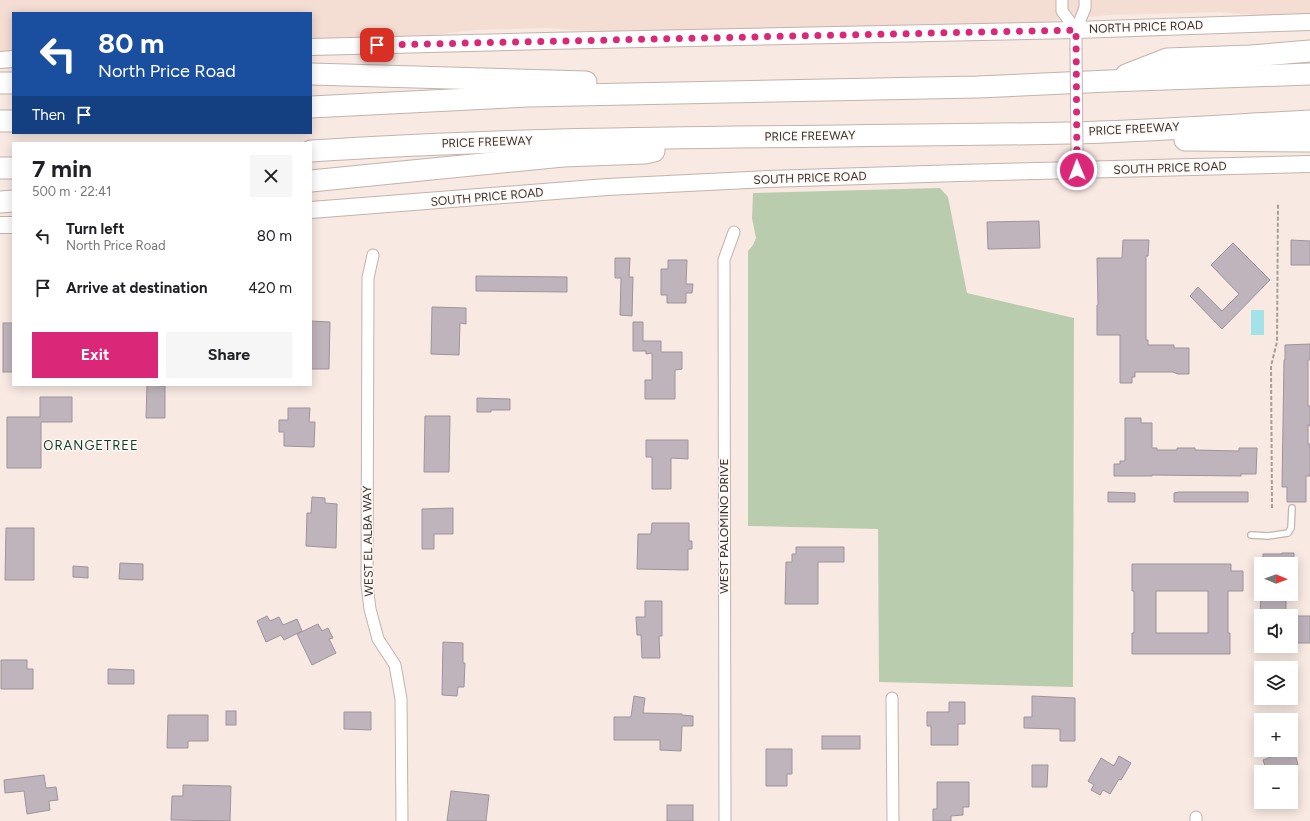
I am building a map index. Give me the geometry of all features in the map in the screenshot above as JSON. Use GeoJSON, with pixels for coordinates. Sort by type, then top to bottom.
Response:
{"type":"FeatureCollection","features":[{"type":"Feature","properties":{"kind":"highway"},"geometry":{"type":"LineString","coordinates":[[1109,81],[1167,59],[1251,56],[1310,51]]}},
{"type":"Feature","properties":{"kind":"highway"},"geometry":{"type":"LineString","coordinates":[[312,74],[581,82],[738,92]]}},
{"type":"Feature","properties":{"kind":"highway"},"geometry":{"type":"LineString","coordinates":[[312,107],[528,96],[978,87],[1310,74]]}},
{"type":"Feature","properties":{"kind":"highway"},"geometry":{"type":"LineString","coordinates":[[0,83],[12,83]]}},
{"type":"Feature","properties":{"kind":"highway"},"geometry":{"type":"LineString","coordinates":[[0,121],[12,121]]}},
{"type":"Feature","properties":{"kind":"highway","name":"PRICE FREEWAY"},"geometry":{"type":"LineString","coordinates":[[312,151],[450,143],[729,136],[1074,142],[1310,121]]}},
{"type":"Feature","properties":{"kind":"highway"},"geometry":{"type":"LineString","coordinates":[[312,181],[563,156],[645,153],[729,136]]}},
{"type":"Feature","properties":{"kind":"highway"},"geometry":{"type":"LineString","coordinates":[[1074,142],[1114,143],[1186,140],[1310,141]]}},
{"type":"Feature","properties":{"kind":"highway"},"geometry":{"type":"LineString","coordinates":[[0,168],[12,168]]}},
{"type":"Feature","properties":{"kind":"highway"},"geometry":{"type":"LineString","coordinates":[[0,202],[12,201]]}},
{"type":"Feature","properties":{"kind":"main road","name":"NORTH PRICE ROAD"},"geometry":{"type":"LineString","coordinates":[[312,47],[562,40],[1076,30],[1310,22]]}},
{"type":"Feature","properties":{"kind":"main road"},"geometry":{"type":"LineString","coordinates":[[0,60],[12,60]]}},
{"type":"Feature","properties":{"kind":"main road","name":"SOUTH PRICE ROAD"},"geometry":{"type":"LineString","coordinates":[[312,210],[623,186],[776,178],[1310,164]]}},
{"type":"Feature","properties":{"kind":"main road"},"geometry":{"type":"LineString","coordinates":[[0,225],[12,225]]}},
{"type":"Feature","properties":{"kind":"street"},"geometry":{"type":"LineString","coordinates":[[1062,0],[1062,11],[1076,30]]}},
{"type":"Feature","properties":{"kind":"street"},"geometry":{"type":"LineString","coordinates":[[1077,170],[1074,142],[1076,30],[1085,8],[1085,0]]}},
{"type":"Feature","properties":{"kind":"street","name":"WEST PALOMINO DRIVE"},"geometry":{"type":"LineString","coordinates":[[725,821],[724,260],[734,232]]}},
{"type":"Feature","properties":{"kind":"street","name":"WEST EL ALBA WAY"},"geometry":{"type":"LineString","coordinates":[[373,255],[368,278],[367,585],[370,609],[378,639],[395,665],[401,699],[402,821]]}},
{"type":"Feature","properties":{"kind":"street"},"geometry":{"type":"LineString","coordinates":[[892,698],[893,821]]}},
{"type":"Feature","properties":{"kind":"lane"},"geometry":{"type":"LineString","coordinates":[[1251,535],[1268,536],[1288,533],[1291,528],[1292,508]]}},
{"type":"Feature","properties":{"kind":"path"},"geometry":{"type":"LineString","coordinates":[[1272,508],[1272,366],[1277,342],[1278,204]]}},
{"type":"Feature","properties":{"kind":"shaded area"},"geometry":{"type":"Polygon","coordinates":[[[0,0],[1310,0],[1310,15],[1281,17],[1219,12],[1109,15],[1040,22],[602,32],[548,28],[475,30],[432,35],[312,39],[312,12],[12,12],[12,54],[0,55],[0,0]]]}},
{"type":"Feature","properties":{"kind":"green space"},"geometry":{"type":"Polygon","coordinates":[[[940,188],[948,197],[967,293],[1074,318],[1073,687],[879,682],[878,529],[748,526],[748,251],[756,238],[752,218],[753,193],[940,188]]]}},
{"type":"Feature","properties":{"kind":"water"},"geometry":{"type":"Polygon","coordinates":[[[1251,310],[1264,310],[1264,335],[1251,335],[1251,310]]]}},
{"type":"Feature","properties":{"kind":"building"},"geometry":{"type":"Polygon","coordinates":[[[1039,221],[1040,248],[988,249],[987,222],[1039,221]]]}},
{"type":"Feature","properties":{"kind":"building"},"geometry":{"type":"Polygon","coordinates":[[[1123,240],[1149,240],[1148,256],[1146,256],[1146,340],[1148,340],[1148,345],[1174,345],[1174,348],[1189,348],[1189,374],[1178,374],[1173,372],[1135,372],[1135,377],[1132,377],[1132,383],[1120,383],[1120,335],[1097,335],[1097,258],[1122,258],[1123,240]]]}},
{"type":"Feature","properties":{"kind":"building"},"geometry":{"type":"Polygon","coordinates":[[[1291,240],[1310,241],[1310,265],[1291,265],[1291,240]]]}},
{"type":"Feature","properties":{"kind":"building"},"geometry":{"type":"Polygon","coordinates":[[[1233,243],[1270,280],[1222,329],[1190,296],[1198,287],[1222,311],[1239,294],[1211,265],[1233,243]]]}},
{"type":"Feature","properties":{"kind":"building"},"geometry":{"type":"Polygon","coordinates":[[[615,258],[630,258],[629,277],[633,277],[632,316],[620,315],[621,278],[615,278],[615,258]]]}},
{"type":"Feature","properties":{"kind":"building"},"geometry":{"type":"Polygon","coordinates":[[[668,260],[687,260],[686,284],[693,284],[692,293],[686,293],[686,303],[667,303],[667,295],[661,295],[661,269],[668,269],[668,260]]]}},
{"type":"Feature","properties":{"kind":"building"},"geometry":{"type":"Polygon","coordinates":[[[476,276],[567,277],[567,292],[476,291],[476,276]]]}},
{"type":"Feature","properties":{"kind":"building"},"geometry":{"type":"Polygon","coordinates":[[[432,307],[466,308],[466,324],[460,323],[459,355],[431,354],[432,307]]]}},
{"type":"Feature","properties":{"kind":"building"},"geometry":{"type":"Polygon","coordinates":[[[312,321],[330,322],[329,369],[312,369],[312,321]]]}},
{"type":"Feature","properties":{"kind":"building"},"geometry":{"type":"Polygon","coordinates":[[[633,322],[643,322],[643,341],[661,341],[661,352],[682,352],[682,369],[675,370],[675,399],[645,399],[645,380],[652,380],[652,353],[646,354],[646,351],[633,351],[633,322]]]}},
{"type":"Feature","properties":{"kind":"building"},"geometry":{"type":"Polygon","coordinates":[[[3,323],[12,323],[12,372],[3,372],[3,323]]]}},
{"type":"Feature","properties":{"kind":"building"},"geometry":{"type":"Polygon","coordinates":[[[1310,344],[1310,360],[1308,360],[1308,406],[1310,406],[1310,426],[1308,425],[1308,444],[1310,444],[1310,476],[1306,476],[1306,502],[1287,502],[1287,487],[1282,487],[1285,345],[1310,344]]]}},
{"type":"Feature","properties":{"kind":"building"},"geometry":{"type":"Polygon","coordinates":[[[147,386],[165,386],[165,418],[146,418],[147,386]]]}},
{"type":"Feature","properties":{"kind":"building"},"geometry":{"type":"Polygon","coordinates":[[[40,397],[72,397],[72,422],[41,422],[41,468],[7,468],[7,417],[40,417],[40,397]]]}},
{"type":"Feature","properties":{"kind":"building"},"geometry":{"type":"Polygon","coordinates":[[[477,398],[510,399],[510,410],[477,412],[477,398]]]}},
{"type":"Feature","properties":{"kind":"building"},"geometry":{"type":"Polygon","coordinates":[[[288,408],[310,408],[309,422],[315,422],[314,447],[284,446],[284,432],[279,432],[279,420],[288,420],[288,408]]]}},
{"type":"Feature","properties":{"kind":"building"},"geometry":{"type":"Polygon","coordinates":[[[425,416],[450,416],[449,472],[424,472],[425,416]]]}},
{"type":"Feature","properties":{"kind":"building"},"geometry":{"type":"Polygon","coordinates":[[[1125,418],[1141,418],[1141,423],[1152,423],[1152,448],[1157,448],[1157,450],[1195,448],[1195,450],[1239,451],[1239,448],[1257,448],[1256,474],[1241,474],[1241,476],[1114,476],[1114,464],[1120,464],[1120,461],[1125,461],[1125,418]]]}},
{"type":"Feature","properties":{"kind":"building"},"geometry":{"type":"Polygon","coordinates":[[[646,440],[688,440],[688,459],[671,458],[671,489],[652,489],[652,457],[646,457],[646,440]]]}},
{"type":"Feature","properties":{"kind":"building"},"geometry":{"type":"Polygon","coordinates":[[[1108,492],[1135,493],[1135,502],[1108,502],[1108,492]]]}},
{"type":"Feature","properties":{"kind":"building"},"geometry":{"type":"Polygon","coordinates":[[[1248,492],[1248,502],[1174,502],[1174,493],[1248,492]]]}},
{"type":"Feature","properties":{"kind":"building"},"geometry":{"type":"Polygon","coordinates":[[[312,497],[325,498],[325,503],[337,504],[336,548],[306,546],[307,513],[311,513],[312,497]]]}},
{"type":"Feature","properties":{"kind":"building"},"geometry":{"type":"Polygon","coordinates":[[[453,508],[453,534],[434,534],[434,549],[422,549],[422,509],[453,508]]]}},
{"type":"Feature","properties":{"kind":"building"},"geometry":{"type":"Polygon","coordinates":[[[652,523],[689,523],[689,541],[692,541],[692,549],[688,549],[688,570],[637,569],[638,534],[651,534],[652,523]]]}},
{"type":"Feature","properties":{"kind":"building"},"geometry":{"type":"Polygon","coordinates":[[[6,528],[34,528],[34,580],[5,580],[6,528]]]}},
{"type":"Feature","properties":{"kind":"building"},"geometry":{"type":"Polygon","coordinates":[[[796,547],[844,547],[844,562],[818,562],[818,604],[785,604],[786,562],[792,562],[792,554],[796,554],[796,547]]]}},
{"type":"Feature","properties":{"kind":"building"},"geometry":{"type":"Polygon","coordinates":[[[1294,553],[1294,557],[1263,557],[1263,554],[1294,553]]]}},
{"type":"Feature","properties":{"kind":"building"},"geometry":{"type":"Polygon","coordinates":[[[120,563],[143,564],[143,580],[119,579],[120,563]]]}},
{"type":"Feature","properties":{"kind":"building"},"geometry":{"type":"Polygon","coordinates":[[[1132,564],[1231,564],[1231,571],[1243,571],[1243,591],[1228,591],[1228,633],[1230,633],[1230,654],[1132,654],[1132,633],[1134,633],[1134,591],[1132,591],[1132,564]],[[1156,591],[1156,633],[1208,633],[1208,591],[1156,591]]]}},
{"type":"Feature","properties":{"kind":"building"},"geometry":{"type":"Polygon","coordinates":[[[73,566],[88,567],[88,578],[73,577],[73,566]]]}},
{"type":"Feature","properties":{"kind":"building"},"geometry":{"type":"Polygon","coordinates":[[[645,601],[662,601],[662,636],[659,636],[660,658],[642,658],[641,635],[637,635],[636,617],[645,617],[645,601]]]}},
{"type":"Feature","properties":{"kind":"building"},"geometry":{"type":"Polygon","coordinates":[[[1261,601],[1286,601],[1286,609],[1260,609],[1261,601]]]}},
{"type":"Feature","properties":{"kind":"building"},"geometry":{"type":"Polygon","coordinates":[[[267,616],[270,621],[279,617],[283,625],[297,619],[302,631],[284,640],[281,635],[266,642],[257,621],[267,616]]]}},
{"type":"Feature","properties":{"kind":"building"},"geometry":{"type":"Polygon","coordinates":[[[1298,616],[1310,616],[1310,643],[1298,643],[1298,616]]]}},
{"type":"Feature","properties":{"kind":"building"},"geometry":{"type":"Polygon","coordinates":[[[318,624],[322,631],[328,628],[333,638],[329,639],[336,653],[312,665],[297,634],[318,624]]]}},
{"type":"Feature","properties":{"kind":"building"},"geometry":{"type":"Polygon","coordinates":[[[443,642],[463,643],[463,663],[465,663],[464,687],[458,687],[457,696],[442,695],[443,642]]]}},
{"type":"Feature","properties":{"kind":"building"},"geometry":{"type":"Polygon","coordinates":[[[1,660],[27,660],[27,669],[33,669],[33,689],[1,689],[1,660]]]}},
{"type":"Feature","properties":{"kind":"building"},"geometry":{"type":"Polygon","coordinates":[[[108,669],[134,670],[134,684],[108,684],[108,669]]]}},
{"type":"Feature","properties":{"kind":"building"},"geometry":{"type":"Polygon","coordinates":[[[634,696],[645,698],[643,713],[682,714],[693,716],[693,726],[682,726],[681,751],[660,750],[660,740],[614,740],[614,717],[631,717],[634,696]]]}},
{"type":"Feature","properties":{"kind":"building"},"geometry":{"type":"Polygon","coordinates":[[[1032,696],[1075,698],[1075,741],[1060,741],[1060,729],[1024,728],[1024,717],[1032,717],[1032,696]]]}},
{"type":"Feature","properties":{"kind":"building"},"geometry":{"type":"Polygon","coordinates":[[[949,702],[965,702],[965,724],[958,724],[958,745],[931,745],[931,726],[927,726],[927,712],[949,712],[949,702]]]}},
{"type":"Feature","properties":{"kind":"building"},"geometry":{"type":"Polygon","coordinates":[[[226,711],[236,711],[236,725],[226,725],[226,711]]]}},
{"type":"Feature","properties":{"kind":"building"},"geometry":{"type":"Polygon","coordinates":[[[344,712],[371,712],[371,730],[344,729],[344,712]]]}},
{"type":"Feature","properties":{"kind":"building"},"geometry":{"type":"Polygon","coordinates":[[[168,715],[208,715],[208,741],[188,741],[188,748],[167,748],[168,715]]]}},
{"type":"Feature","properties":{"kind":"building"},"geometry":{"type":"Polygon","coordinates":[[[822,736],[860,736],[860,749],[822,749],[822,736]]]}},
{"type":"Feature","properties":{"kind":"building"},"geometry":{"type":"Polygon","coordinates":[[[766,749],[792,749],[792,774],[787,774],[787,786],[766,786],[766,749]]]}},
{"type":"Feature","properties":{"kind":"building"},"geometry":{"type":"Polygon","coordinates":[[[1119,756],[1131,763],[1121,780],[1119,779],[1110,794],[1103,790],[1100,795],[1091,790],[1094,785],[1088,781],[1101,758],[1114,766],[1119,756]]]}},
{"type":"Feature","properties":{"kind":"building"},"geometry":{"type":"Polygon","coordinates":[[[1271,757],[1296,757],[1298,765],[1265,765],[1263,760],[1271,757]]]}},
{"type":"Feature","properties":{"kind":"building"},"geometry":{"type":"Polygon","coordinates":[[[1032,765],[1048,765],[1047,787],[1032,787],[1032,765]]]}},
{"type":"Feature","properties":{"kind":"building"},"geometry":{"type":"Polygon","coordinates":[[[44,775],[46,788],[56,787],[58,800],[49,801],[50,810],[27,814],[24,791],[5,793],[4,780],[44,775]]]}},
{"type":"Feature","properties":{"kind":"building"},"geometry":{"type":"Polygon","coordinates":[[[937,782],[969,782],[969,807],[963,807],[963,815],[951,816],[951,821],[933,821],[933,809],[937,809],[937,782]]]}},
{"type":"Feature","properties":{"kind":"building"},"geometry":{"type":"Polygon","coordinates":[[[183,785],[231,786],[230,821],[171,820],[172,796],[183,796],[183,785]]]}},
{"type":"Feature","properties":{"kind":"building"},"geometry":{"type":"Polygon","coordinates":[[[451,791],[489,795],[486,821],[447,821],[451,791]]]}},
{"type":"Feature","properties":{"kind":"building"},"geometry":{"type":"Polygon","coordinates":[[[667,805],[693,805],[693,821],[667,821],[667,805]]]}},
{"type":"Feature","properties":{"kind":"district","name":"ORANGETREE"},"geometry":{"type":"Point","coordinates":[91,445]}},
{"type":"Feature","properties":{"kind":"route"},"geometry":{"type":"LineString","coordinates":[[377,45],[1076,30],[1077,170]]}}]}
